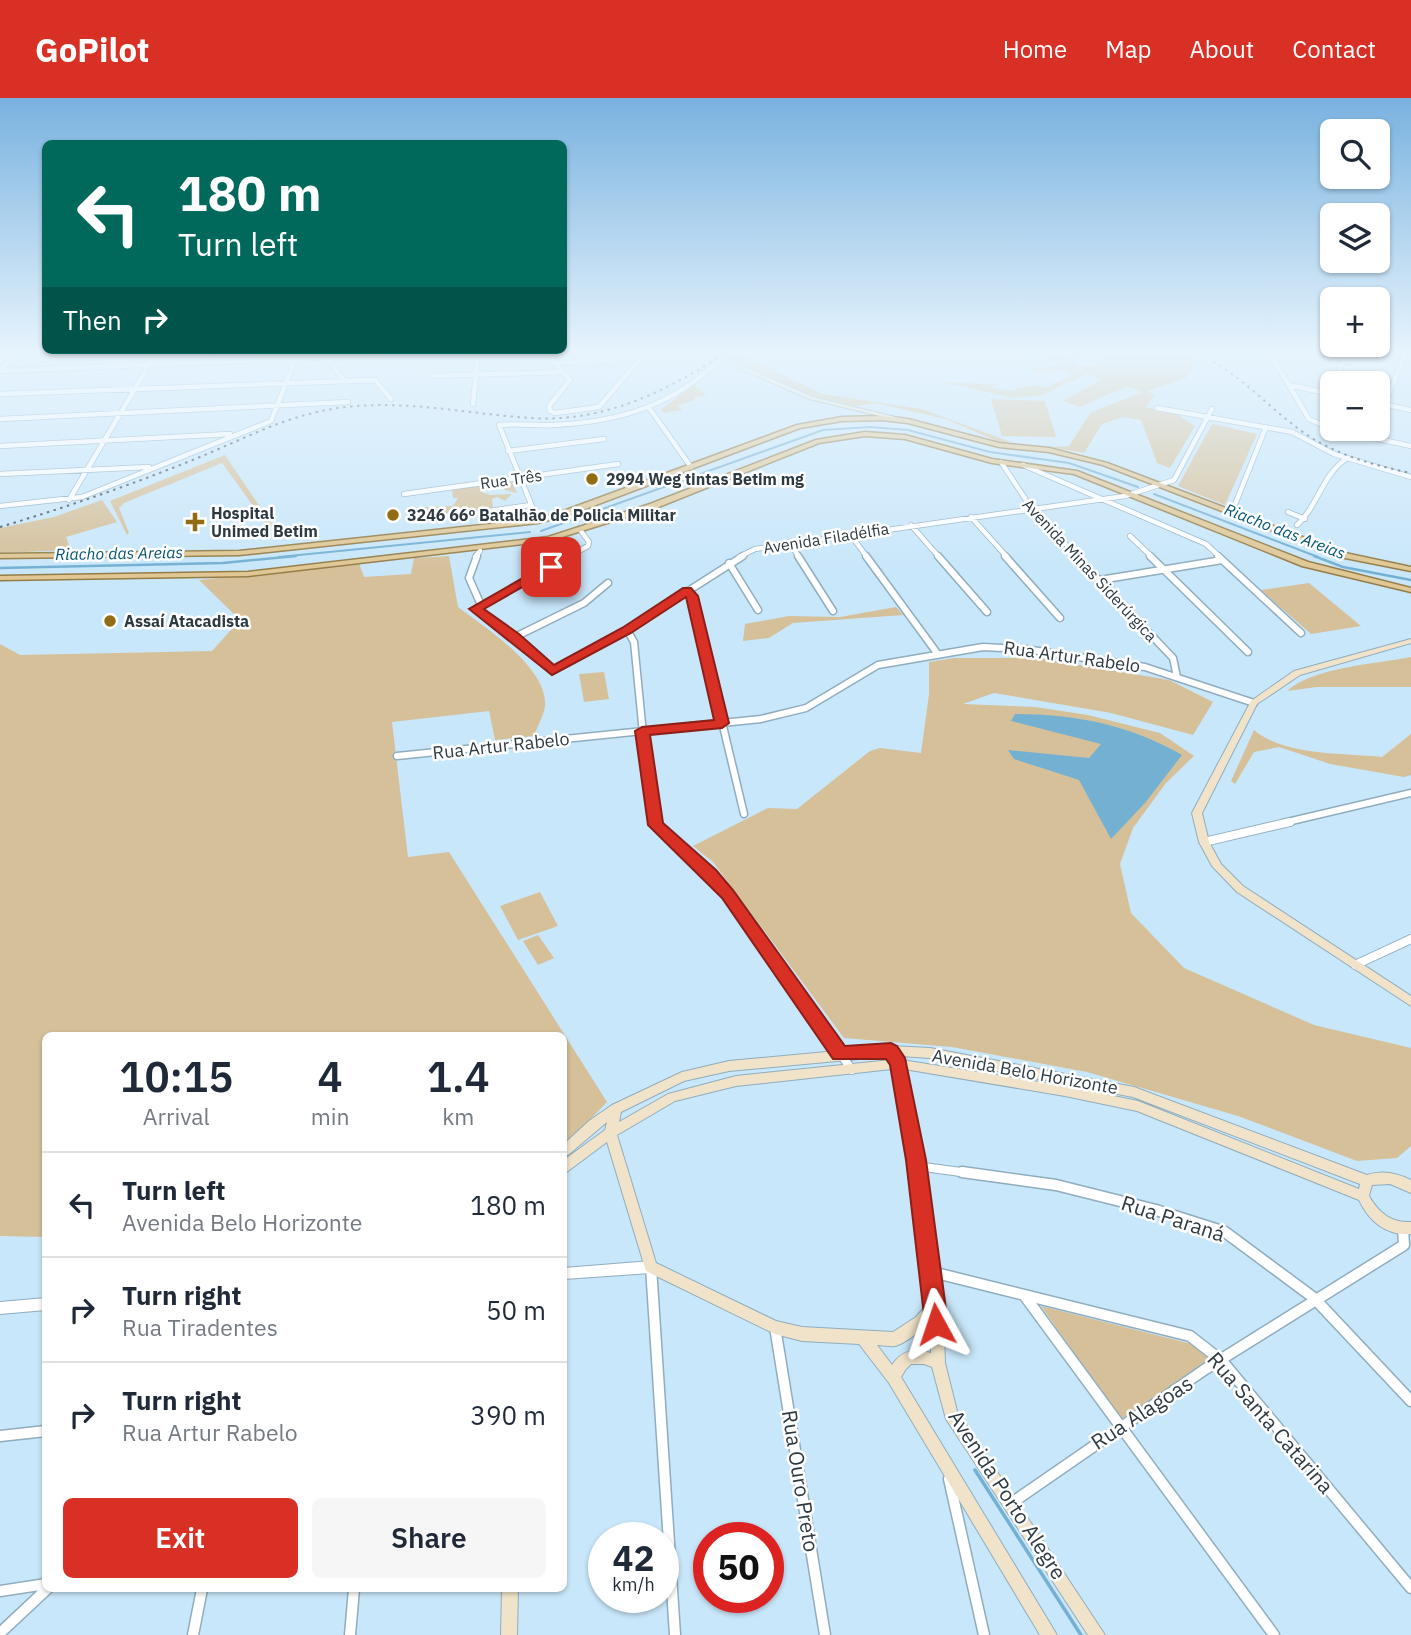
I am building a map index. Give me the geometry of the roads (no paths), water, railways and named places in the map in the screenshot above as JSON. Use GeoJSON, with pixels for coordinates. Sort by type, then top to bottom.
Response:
{"type":"FeatureCollection","features":[{"type":"Feature","properties":{"kind":"main road"},"geometry":{"type":"LineString","coordinates":[[0,556],[256,551],[538,521],[797,427]]}},
{"type":"Feature","properties":{"kind":"main road"},"geometry":{"type":"LineString","coordinates":[[930,427],[999,445],[1049,450],[1105,464],[1343,555],[1411,569]]}},
{"type":"Feature","properties":{"kind":"main road"},"geometry":{"type":"LineString","coordinates":[[0,578],[248,573],[549,539],[581,531],[833,437],[865,434],[905,437],[1001,462],[1075,472],[1305,564],[1411,590]]}},
{"type":"Feature","properties":{"kind":"main road"},"geometry":{"type":"LineString","coordinates":[[1411,641],[1297,673],[1254,703],[1197,813],[1204,842],[1217,866],[1240,889],[1411,1002]]}},
{"type":"Feature","properties":{"kind":"main road"},"geometry":{"type":"LineString","coordinates":[[891,1051],[899,1064]]}},
{"type":"Feature","properties":{"kind":"main road","name":"Avenida Belo Horizonte"},"geometry":{"type":"LineString","coordinates":[[567,1149],[616,1109],[682,1077],[729,1066],[891,1051],[930,1053],[1134,1092],[1219,1122],[1367,1181]]}},
{"type":"Feature","properties":{"kind":"main road","name":"Avenida Belo Horizonte"},"geometry":{"type":"LineString","coordinates":[[567,1165],[610,1133],[672,1097],[736,1081],[899,1064],[1065,1091],[1138,1107],[1363,1196]]}},
{"type":"Feature","properties":{"kind":"main road","name":"Avenida Porto Alegre"},"geometry":{"type":"LineString","coordinates":[[899,1064],[936,1304],[938,1363],[951,1414],[1097,1635]]}},
{"type":"Feature","properties":{"kind":"main road"},"geometry":{"type":"LineString","coordinates":[[616,1109],[610,1133],[651,1267],[775,1327],[802,1334],[895,1339],[921,1322],[936,1304]]}},
{"type":"Feature","properties":{"kind":"main road"},"geometry":{"type":"LineString","coordinates":[[1407,1229],[1377,1217],[1363,1196],[1367,1181],[1377,1177],[1390,1177],[1410,1185]]}},
{"type":"Feature","properties":{"kind":"main road","name":"Avenida Porto Alegre"},"geometry":{"type":"LineString","coordinates":[[864,1339],[894,1378],[1049,1635]]}},
{"type":"Feature","properties":{"kind":"main road"},"geometry":{"type":"LineString","coordinates":[[894,1378],[897,1368],[907,1357],[917,1355],[938,1363]]}},
{"type":"Feature","properties":{"kind":"main road"},"geometry":{"type":"LineString","coordinates":[[509,1592],[509,1635]]}},
{"type":"Feature","properties":{"kind":"street"},"geometry":{"type":"LineString","coordinates":[[69,500],[112,427]]}},
{"type":"Feature","properties":{"kind":"street"},"geometry":{"type":"LineString","coordinates":[[0,506],[69,500],[257,427]]}},
{"type":"Feature","properties":{"kind":"street"},"geometry":{"type":"LineString","coordinates":[[500,427],[538,521]]}},
{"type":"Feature","properties":{"kind":"street"},"geometry":{"type":"LineString","coordinates":[[663,427],[691,467]]}},
{"type":"Feature","properties":{"kind":"street"},"geometry":{"type":"LineString","coordinates":[[1163,486],[1174,480],[1200,427]]}},
{"type":"Feature","properties":{"kind":"street"},"geometry":{"type":"LineString","coordinates":[[1232,513],[1266,427],[1293,432],[1346,459],[1411,477]]}},
{"type":"Feature","properties":{"kind":"street"},"geometry":{"type":"LineString","coordinates":[[0,446],[239,434]]}},
{"type":"Feature","properties":{"kind":"street"},"geometry":{"type":"LineString","coordinates":[[508,452],[604,439]]}},
{"type":"Feature","properties":{"kind":"street"},"geometry":{"type":"LineString","coordinates":[[1388,441],[1411,446]]}},
{"type":"Feature","properties":{"kind":"street"},"geometry":{"type":"LineString","coordinates":[[1297,525],[1313,511],[1334,468],[1346,459]]}},
{"type":"Feature","properties":{"kind":"street","name":"Avenida Minas Siderúrgica"},"geometry":{"type":"LineString","coordinates":[[1001,462],[1032,509],[1173,658],[1177,677]]}},
{"type":"Feature","properties":{"kind":"street"},"geometry":{"type":"LineString","coordinates":[[505,465],[513,464]]}},
{"type":"Feature","properties":{"kind":"street","name":"Rua Três"},"geometry":{"type":"LineString","coordinates":[[404,494],[518,475],[618,464]]}},
{"type":"Feature","properties":{"kind":"street"},"geometry":{"type":"LineString","coordinates":[[1023,465],[1192,536],[1301,633]]}},
{"type":"Feature","properties":{"kind":"street"},"geometry":{"type":"LineString","coordinates":[[0,474],[156,467]]}},
{"type":"Feature","properties":{"kind":"street"},"geometry":{"type":"LineString","coordinates":[[509,474],[518,475]]}},
{"type":"Feature","properties":{"kind":"street","name":"Avenida Filadélfia"},"geometry":{"type":"LineString","coordinates":[[515,637],[552,671],[627,631],[729,563],[755,550],[789,542],[1101,500],[1163,486]]}},
{"type":"Feature","properties":{"kind":"street"},"geometry":{"type":"LineString","coordinates":[[468,514],[531,505]]}},
{"type":"Feature","properties":{"kind":"street"},"geometry":{"type":"LineString","coordinates":[[1288,512],[1305,519]]}},
{"type":"Feature","properties":{"kind":"street"},"geometry":{"type":"LineString","coordinates":[[971,517],[1060,618]]}},
{"type":"Feature","properties":{"kind":"street"},"geometry":{"type":"LineString","coordinates":[[911,526],[987,612]]}},
{"type":"Feature","properties":{"kind":"street"},"geometry":{"type":"LineString","coordinates":[[478,607],[588,546],[589,542],[581,531]]}},
{"type":"Feature","properties":{"kind":"street"},"geometry":{"type":"LineString","coordinates":[[850,534],[937,653]]}},
{"type":"Feature","properties":{"kind":"street"},"geometry":{"type":"LineString","coordinates":[[1130,536],[1248,652]]}},
{"type":"Feature","properties":{"kind":"street"},"geometry":{"type":"LineString","coordinates":[[789,542],[833,611]]}},
{"type":"Feature","properties":{"kind":"street"},"geometry":{"type":"LineString","coordinates":[[480,551],[468,566],[469,580],[478,607],[515,637],[584,603],[608,583]]}},
{"type":"Feature","properties":{"kind":"street"},"geometry":{"type":"LineString","coordinates":[[1100,580],[1222,560]]}},
{"type":"Feature","properties":{"kind":"street"},"geometry":{"type":"LineString","coordinates":[[729,563],[758,610]]}},
{"type":"Feature","properties":{"kind":"street"},"geometry":{"type":"LineString","coordinates":[[687,590],[692,596],[744,814]]}},
{"type":"Feature","properties":{"kind":"street"},"geometry":{"type":"LineString","coordinates":[[627,631],[634,642],[642,731],[655,825],[710,874],[727,894],[852,1071]]}},
{"type":"Feature","properties":{"kind":"street","name":"Rua Artur Rabelo"},"geometry":{"type":"LineString","coordinates":[[397,756],[761,719],[806,708],[878,665],[983,647],[1025,649],[1145,667],[1254,703]]}},
{"type":"Feature","properties":{"kind":"street"},"geometry":{"type":"LineString","coordinates":[[1204,842],[1411,793]]}},
{"type":"Feature","properties":{"kind":"street"},"geometry":{"type":"LineString","coordinates":[[1355,965],[1411,939]]}},
{"type":"Feature","properties":{"kind":"street","name":"Rua Paraná"},"geometry":{"type":"LineString","coordinates":[[916,1166],[1056,1185],[1156,1210],[1224,1232],[1314,1298],[1411,1401]]}},
{"type":"Feature","properties":{"kind":"street","name":"Rua Alagoas"},"geometry":{"type":"LineString","coordinates":[[1010,1504],[1118,1427],[1314,1298],[1407,1248],[1407,1229]]}},
{"type":"Feature","properties":{"kind":"street"},"geometry":{"type":"LineString","coordinates":[[567,1274],[651,1267],[675,1635]]}},
{"type":"Feature","properties":{"kind":"street","name":"Rua Santa Catarina"},"geometry":{"type":"LineString","coordinates":[[931,1272],[1191,1336],[1222,1361],[1411,1587]]}},
{"type":"Feature","properties":{"kind":"street"},"geometry":{"type":"LineString","coordinates":[[1024,1295],[1118,1427],[1274,1635]]}},
{"type":"Feature","properties":{"kind":"street"},"geometry":{"type":"LineString","coordinates":[[0,1308],[42,1304]]}},
{"type":"Feature","properties":{"kind":"street","name":"Rua Ouro Preto"},"geometry":{"type":"LineString","coordinates":[[775,1327],[825,1635]]}},
{"type":"Feature","properties":{"kind":"street"},"geometry":{"type":"LineString","coordinates":[[0,1436],[42,1431]]}},
{"type":"Feature","properties":{"kind":"street"},"geometry":{"type":"LineString","coordinates":[[946,1466],[984,1635]]}},
{"type":"Feature","properties":{"kind":"street"},"geometry":{"type":"LineString","coordinates":[[0,1591],[42,1585]]}},
{"type":"Feature","properties":{"kind":"street"},"geometry":{"type":"LineString","coordinates":[[0,1633],[44,1592]]}},
{"type":"Feature","properties":{"kind":"street"},"geometry":{"type":"LineString","coordinates":[[193,1635],[201,1592]]}},
{"type":"Feature","properties":{"kind":"street"},"geometry":{"type":"LineString","coordinates":[[350,1635],[354,1592]]}},
{"type":"Feature","properties":{"kind":"water"},"geometry":{"type":"Polygon","coordinates":[[[1015,714],[1059,716],[1102,723],[1142,736],[1182,755],[1145,803],[1111,839],[1079,780],[1014,759],[1008,750],[1089,758],[1101,744],[1011,721],[1015,714]]]}},
{"type":"Feature","properties":{"kind":"waterway","name":"Riacho das Areias"},"geometry":{"type":"LineString","coordinates":[[541,531],[823,430],[870,427],[908,430],[990,452],[1069,463],[1138,487]]}},
{"type":"Feature","properties":{"kind":"waterway","name":"Riacho das Areias"},"geometry":{"type":"LineString","coordinates":[[1154,494],[1318,557]]}},
{"type":"Feature","properties":{"kind":"waterway","name":"Riacho das Areias"},"geometry":{"type":"LineString","coordinates":[[279,557],[530,532]]}},
{"type":"Feature","properties":{"kind":"waterway","name":"Riacho das Areias"},"geometry":{"type":"LineString","coordinates":[[0,568],[223,563],[296,556]]}},
{"type":"Feature","properties":{"kind":"waterway","name":"Riacho das Areias"},"geometry":{"type":"LineString","coordinates":[[1314,556],[1343,567],[1411,580]]}},
{"type":"Feature","properties":{"kind":"waterway"},"geometry":{"type":"LineString","coordinates":[[975,1470],[1081,1635]]}},
{"type":"Feature","properties":{"kind":"railway"},"geometry":{"type":"LineString","coordinates":[[0,527],[123,487],[272,427]]}},
{"type":"Feature","properties":{"kind":"railway"},"geometry":{"type":"LineString","coordinates":[[1296,427],[1326,446],[1353,458],[1411,473]]}},
{"type":"Feature","properties":{"kind":"place","name":"2994 Weg tintas Betim mg"},"geometry":{"type":"Point","coordinates":[592,479]}},
{"type":"Feature","properties":{"kind":"place","name":"3246 66º Batalhão de Policia Militar"},"geometry":{"type":"Point","coordinates":[393,515]}},
{"type":"Feature","properties":{"kind":"place","name":"Hospital Unimed Betim"},"geometry":{"type":"Point","coordinates":[195,522]}},
{"type":"Feature","properties":{"kind":"place","name":"Assaí Atacadista"},"geometry":{"type":"Point","coordinates":[110,621]}}]}
